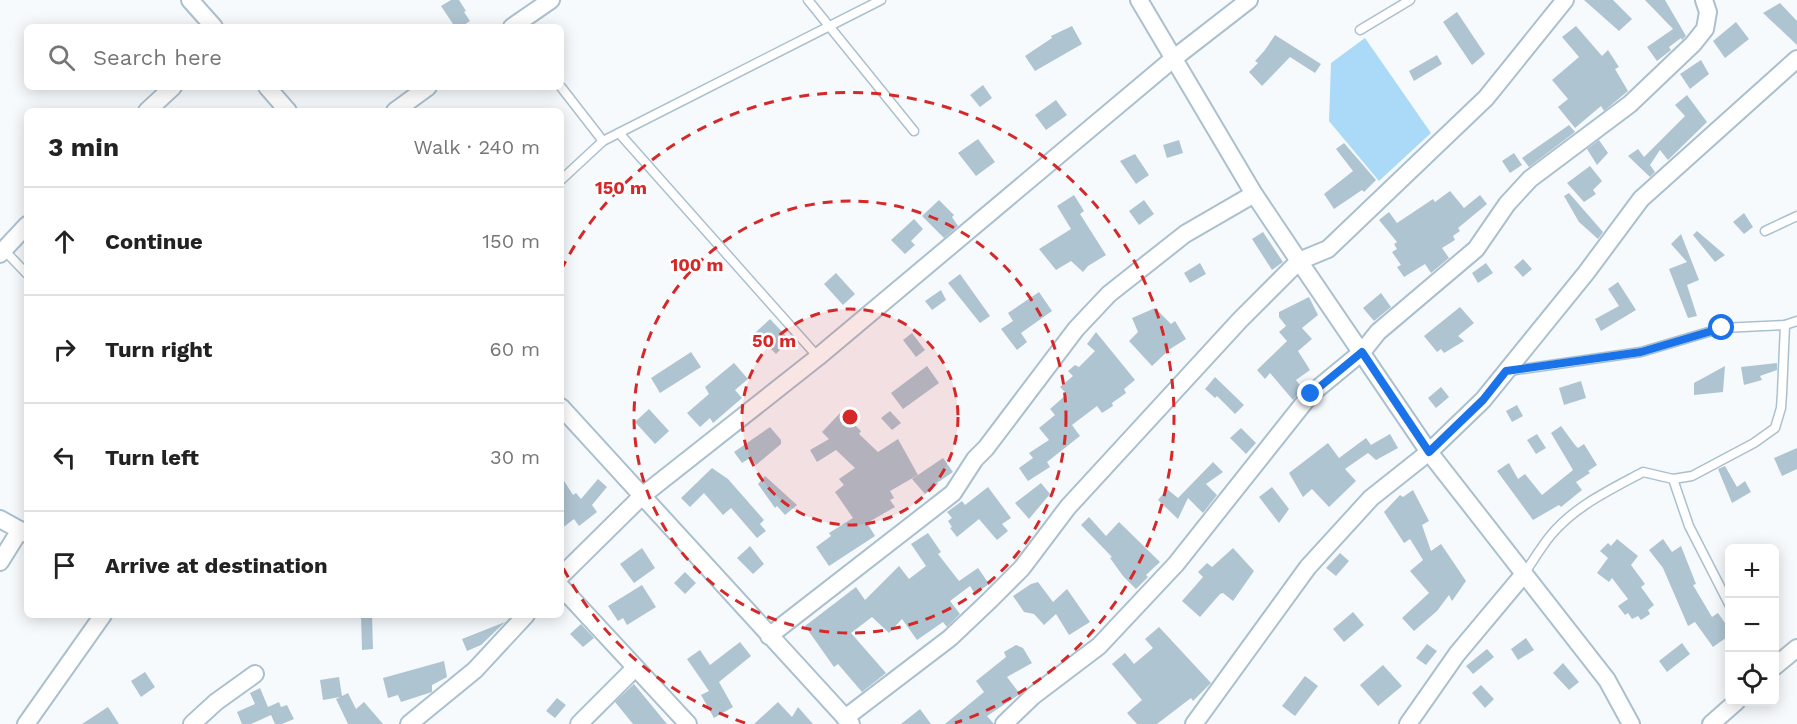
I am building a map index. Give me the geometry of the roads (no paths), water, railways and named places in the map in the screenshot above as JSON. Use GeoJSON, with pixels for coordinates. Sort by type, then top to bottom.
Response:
{"type":"FeatureCollection","features":[{"type":"Feature","properties":{"kind":"street"},"geometry":{"type":"LineString","coordinates":[[190,0],[211,24]]}},
{"type":"Feature","properties":{"kind":"street"},"geometry":{"type":"LineString","coordinates":[[517,24],[551,0]]}},
{"type":"Feature","properties":{"kind":"street"},"geometry":{"type":"LineString","coordinates":[[1139,0],[1254,194],[1299,261],[1429,452],[1607,681],[1631,724]]}},
{"type":"Feature","properties":{"kind":"street"},"geometry":{"type":"LineString","coordinates":[[564,573],[642,496],[818,357],[1173,59],[1249,0]]}},
{"type":"Feature","properties":{"kind":"street"},"geometry":{"type":"LineString","coordinates":[[564,410],[848,721],[950,638],[1022,568],[1068,507],[1240,320],[1299,261],[1328,249],[1486,98],[1565,0]]}},
{"type":"Feature","properties":{"kind":"street"},"geometry":{"type":"LineString","coordinates":[[1004,724],[1033,696],[1099,646],[1176,564],[1311,394],[1362,352],[1378,332],[1476,249],[1507,204],[1530,179],[1630,104],[1693,44],[1705,28],[1707,12],[1704,0]]}},
{"type":"Feature","properties":{"kind":"street"},"geometry":{"type":"LineString","coordinates":[[1194,724],[1308,567],[1371,498],[1429,452],[1483,400],[1586,273],[1641,199],[1797,59]]}},
{"type":"Feature","properties":{"kind":"street"},"geometry":{"type":"LineString","coordinates":[[150,108],[170,90]]}},
{"type":"Feature","properties":{"kind":"street"},"geometry":{"type":"LineString","coordinates":[[270,90],[285,108]]}},
{"type":"Feature","properties":{"kind":"street"},"geometry":{"type":"LineString","coordinates":[[399,108],[424,90]]}},
{"type":"Feature","properties":{"kind":"street"},"geometry":{"type":"LineString","coordinates":[[769,636],[952,493],[975,459],[986,448],[1076,329],[1108,294],[1185,234],[1254,194]]}},
{"type":"Feature","properties":{"kind":"street"},"geometry":{"type":"LineString","coordinates":[[2,252],[24,228]]}},
{"type":"Feature","properties":{"kind":"street"},"geometry":{"type":"LineString","coordinates":[[0,519],[23,532],[0,562]]}},
{"type":"Feature","properties":{"kind":"street"},"geometry":{"type":"LineString","coordinates":[[1408,724],[1457,654],[1524,574]]}},
{"type":"Feature","properties":{"kind":"street"},"geometry":{"type":"LineString","coordinates":[[564,590],[688,724]]}},
{"type":"Feature","properties":{"kind":"street"},"geometry":{"type":"LineString","coordinates":[[26,724],[101,618]]}},
{"type":"Feature","properties":{"kind":"street"},"geometry":{"type":"LineString","coordinates":[[409,724],[475,670],[523,618]]}},
{"type":"Feature","properties":{"kind":"street"},"geometry":{"type":"LineString","coordinates":[[1779,663],[1797,648]]}},
{"type":"Feature","properties":{"kind":"street"},"geometry":{"type":"LineString","coordinates":[[579,724],[635,668]]}},
{"type":"Feature","properties":{"kind":"street"},"geometry":{"type":"LineString","coordinates":[[192,724],[216,702],[255,674]]}},
{"type":"Feature","properties":{"kind":"street"},"geometry":{"type":"LineString","coordinates":[[1711,724],[1731,706]]}},
{"type":"Feature","properties":{"kind":"lane"},"geometry":{"type":"LineString","coordinates":[[808,0],[914,131]]}},
{"type":"Feature","properties":{"kind":"lane"},"geometry":{"type":"LineString","coordinates":[[564,177],[603,141],[881,0]]}},
{"type":"Feature","properties":{"kind":"lane"},"geometry":{"type":"LineString","coordinates":[[1360,30],[1410,0]]}},
{"type":"Feature","properties":{"kind":"lane"},"geometry":{"type":"LineString","coordinates":[[563,90],[603,141]]}},
{"type":"Feature","properties":{"kind":"lane"},"geometry":{"type":"LineString","coordinates":[[619,133],[818,357]]}},
{"type":"Feature","properties":{"kind":"lane"},"geometry":{"type":"LineString","coordinates":[[1765,231],[1797,216]]}},
{"type":"Feature","properties":{"kind":"lane"},"geometry":{"type":"LineString","coordinates":[[2,252],[24,271]]}},
{"type":"Feature","properties":{"kind":"lane"},"geometry":{"type":"LineString","coordinates":[[1506,371],[1641,352],[1722,328],[1785,325],[1797,321]]}},
{"type":"Feature","properties":{"kind":"lane"},"geometry":{"type":"LineString","coordinates":[[1524,574],[1551,535],[1579,508],[1643,472],[1673,479],[1692,476],[1754,443],[1775,428],[1781,408],[1785,325]]}},
{"type":"Feature","properties":{"kind":"lane"},"geometry":{"type":"LineString","coordinates":[[1673,479],[1689,526],[1726,598]]}}]}
